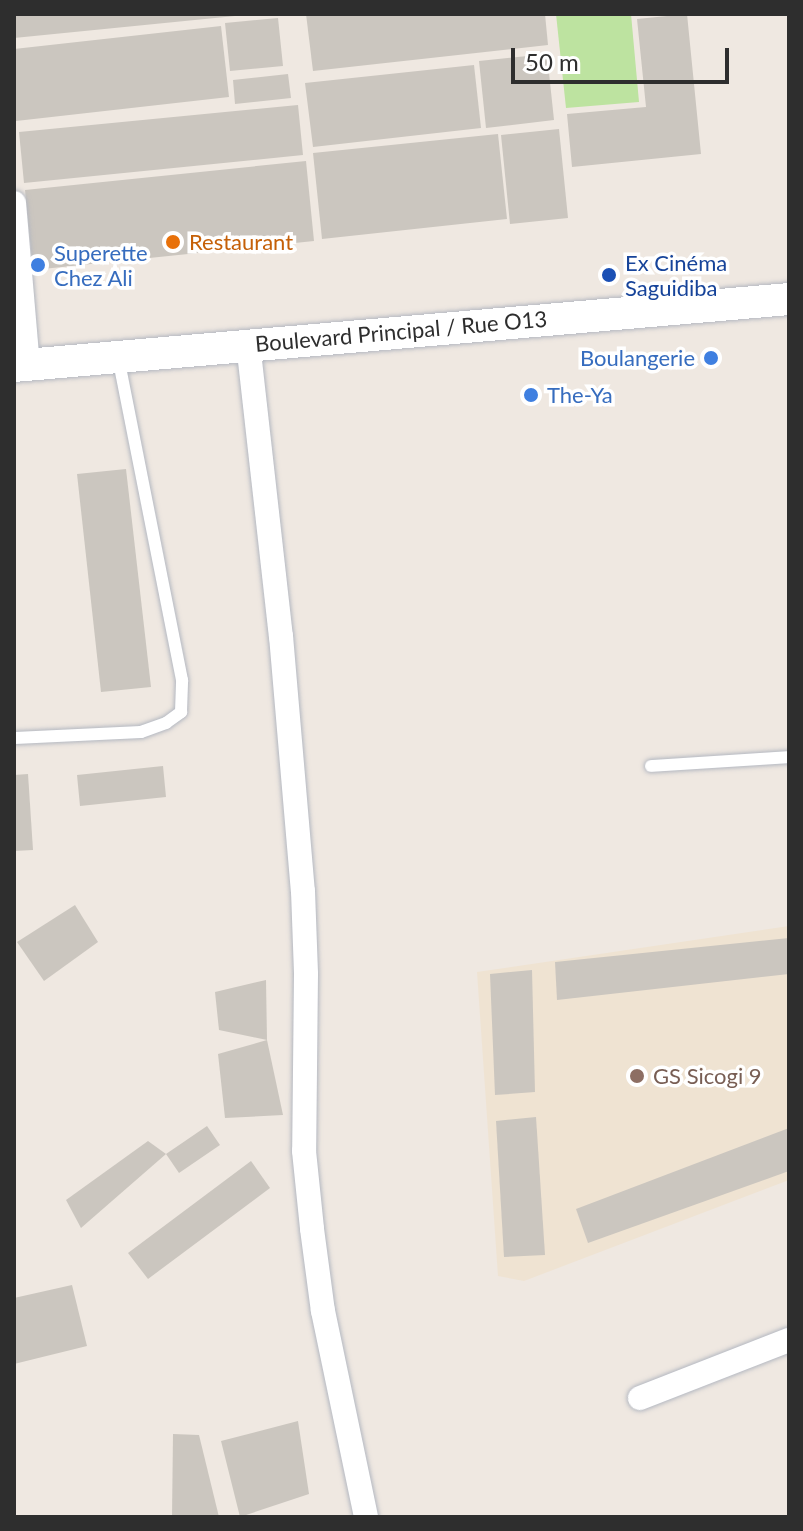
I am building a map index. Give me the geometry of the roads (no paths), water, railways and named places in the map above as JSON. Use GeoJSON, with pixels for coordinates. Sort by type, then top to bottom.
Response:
{"type":"FeatureCollection","features":[{"type":"Feature","properties":{"kind":"main road","name":"Boulevard Principal / Rue O13"},"geometry":{"type":"LineString","coordinates":[[21,366],[248,343],[789,299]]}},
{"type":"Feature","properties":{"kind":"street"},"geometry":{"type":"LineString","coordinates":[[14,203],[21,366]]}},
{"type":"Feature","properties":{"kind":"street"},"geometry":{"type":"LineString","coordinates":[[248,343],[281,636],[303,891],[306,974],[304,1151],[323,1311],[366,1517]]}},
{"type":"Feature","properties":{"kind":"street"},"geometry":{"type":"LineString","coordinates":[[640,1398],[789,1340]]}},
{"type":"Feature","properties":{"kind":"lane"},"geometry":{"type":"LineString","coordinates":[[15,738],[141,732],[166,723],[181,712],[182,680],[117,356]]}},
{"type":"Feature","properties":{"kind":"lane"},"geometry":{"type":"LineString","coordinates":[[651,766],[789,757]]}},
{"type":"Feature","properties":{"kind":"place","name":"Restaurant"},"geometry":{"type":"Point","coordinates":[173,242]}},
{"type":"Feature","properties":{"kind":"place","name":"Superette Chez Ali"},"geometry":{"type":"Point","coordinates":[38,265]}},
{"type":"Feature","properties":{"kind":"place","name":"Ex Cinéma Saguidiba"},"geometry":{"type":"Point","coordinates":[609,275]}},
{"type":"Feature","properties":{"kind":"place","name":"Boulangerie"},"geometry":{"type":"Point","coordinates":[711,358]}},
{"type":"Feature","properties":{"kind":"place","name":"The-Ya"},"geometry":{"type":"Point","coordinates":[531,395]}},
{"type":"Feature","properties":{"kind":"place","name":"GS Sicogi 9"},"geometry":{"type":"Point","coordinates":[637,1076]}}]}
